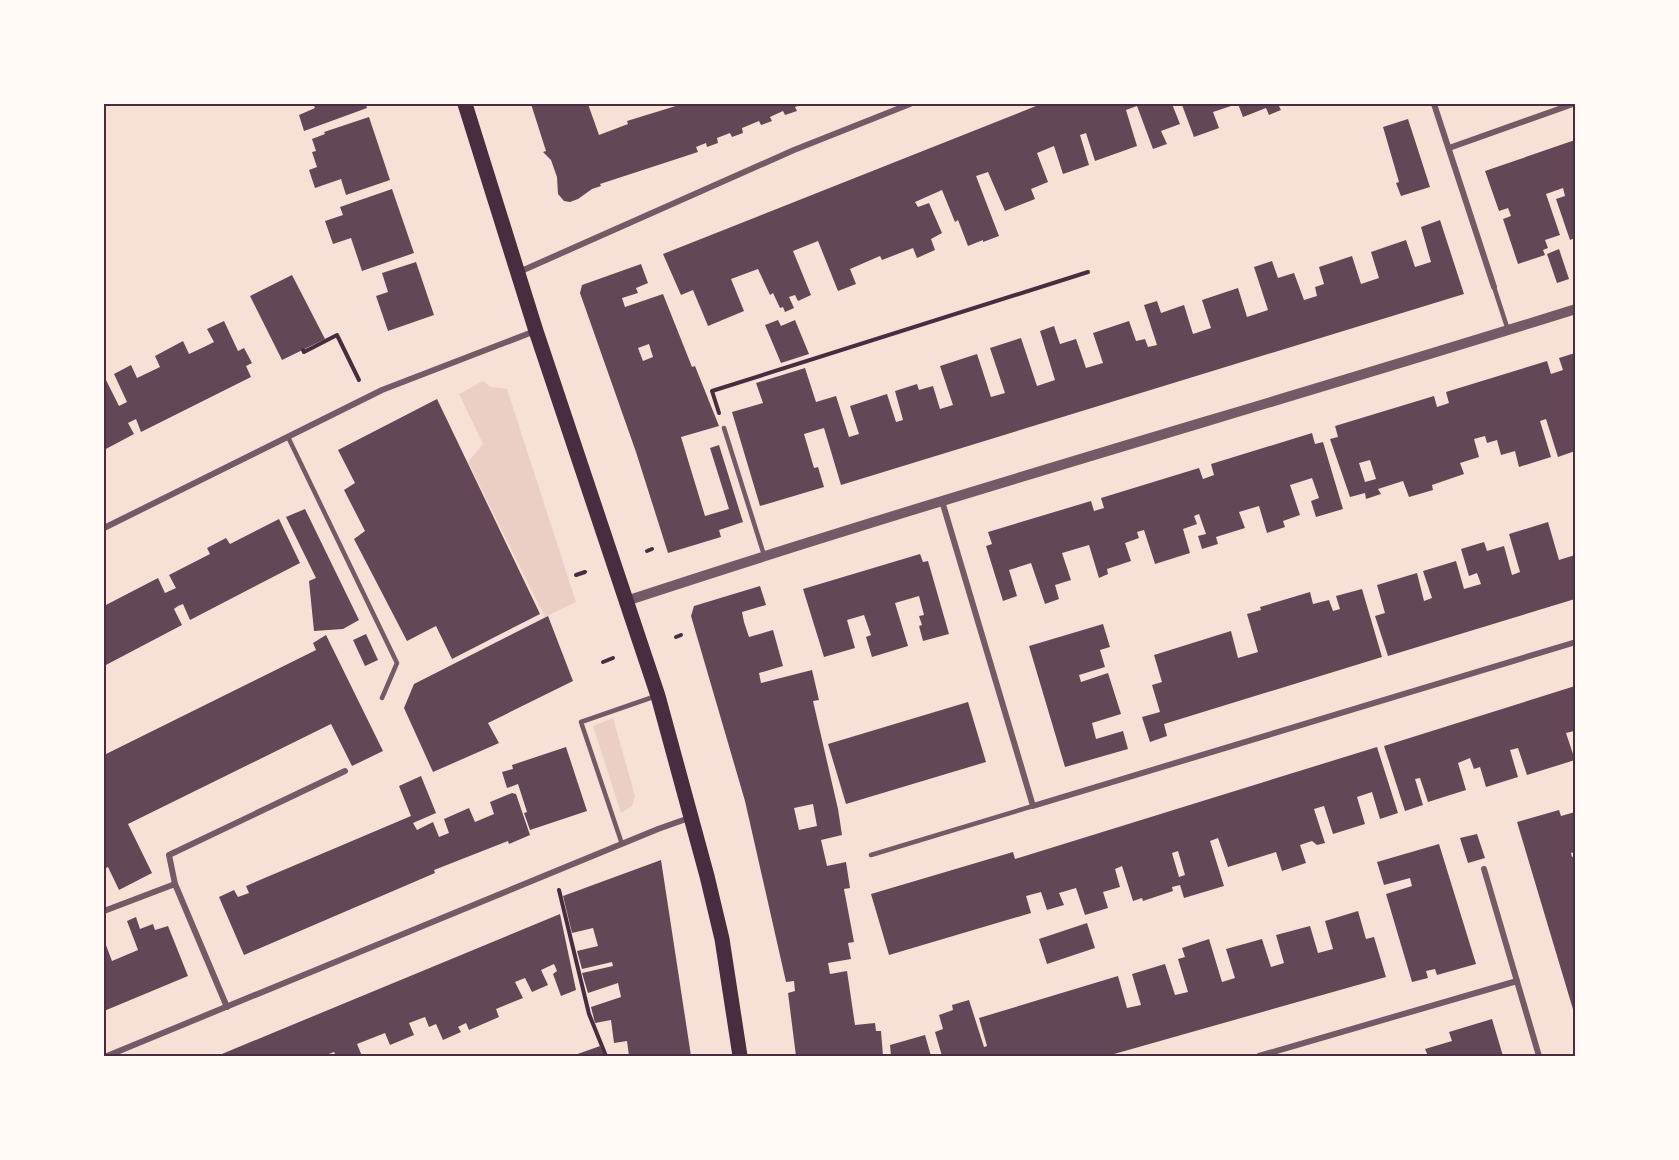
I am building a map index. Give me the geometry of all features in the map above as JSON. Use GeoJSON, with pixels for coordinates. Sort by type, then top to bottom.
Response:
{"type":"FeatureCollection","features":[{"type":"Feature","properties":{"kind":"main road"},"geometry":{"type":"LineString","coordinates":[[465,104],[517,273],[658,696],[692,817],[722,939],[740,1056]]}},
{"type":"Feature","properties":{"kind":"street"},"geometry":{"type":"LineString","coordinates":[[517,273],[794,150],[910,104]]}},
{"type":"Feature","properties":{"kind":"street"},"geometry":{"type":"LineString","coordinates":[[1434,104],[1494,287]]}},
{"type":"Feature","properties":{"kind":"street"},"geometry":{"type":"LineString","coordinates":[[1449,147],[1573,104]]}},
{"type":"Feature","properties":{"kind":"street"},"geometry":{"type":"LineString","coordinates":[[626,601],[764,555],[942,500],[1575,309]]}},
{"type":"Feature","properties":{"kind":"street"},"geometry":{"type":"LineString","coordinates":[[104,528],[382,390],[536,331]]}},
{"type":"Feature","properties":{"kind":"street"},"geometry":{"type":"LineString","coordinates":[[942,500],[1033,806],[1575,642]]}},
{"type":"Feature","properties":{"kind":"street"},"geometry":{"type":"LineString","coordinates":[[226,1007],[175,884],[169,855],[345,771]]}},
{"type":"Feature","properties":{"kind":"street"},"geometry":{"type":"LineString","coordinates":[[107,1056],[692,817]]}},
{"type":"Feature","properties":{"kind":"street"},"geometry":{"type":"LineString","coordinates":[[1484,869],[1539,1056]]}},
{"type":"Feature","properties":{"kind":"street"},"geometry":{"type":"LineString","coordinates":[[104,911],[175,884]]}},
{"type":"Feature","properties":{"kind":"street"},"geometry":{"type":"LineString","coordinates":[[1259,1056],[1517,981]]}},
{"type":"Feature","properties":{"kind":"lane"},"geometry":{"type":"LineString","coordinates":[[1494,287],[1508,330]]}},
{"type":"Feature","properties":{"kind":"lane"},"geometry":{"type":"LineString","coordinates":[[724,428],[764,555]]}},
{"type":"Feature","properties":{"kind":"lane"},"geometry":{"type":"LineString","coordinates":[[288,437],[397,663],[381,698]]}},
{"type":"Feature","properties":{"kind":"lane"},"geometry":{"type":"LineString","coordinates":[[622,844],[581,722],[658,696]]}},
{"type":"Feature","properties":{"kind":"lane"},"geometry":{"type":"LineString","coordinates":[[871,855],[1033,806]]}},
{"type":"Feature","properties":{"kind":"path"},"geometry":{"type":"LineString","coordinates":[[724,428],[712,391],[1088,273]]}},
{"type":"Feature","properties":{"kind":"path"},"geometry":{"type":"LineString","coordinates":[[303,350],[304,352],[338,335],[368,397]]}},
{"type":"Feature","properties":{"kind":"path"},"geometry":{"type":"LineString","coordinates":[[647,551],[652,549]]}},
{"type":"Feature","properties":{"kind":"path"},"geometry":{"type":"LineString","coordinates":[[576,575],[585,572]]}},
{"type":"Feature","properties":{"kind":"path"},"geometry":{"type":"LineString","coordinates":[[603,662],[614,658]]}},
{"type":"Feature","properties":{"kind":"path"},"geometry":{"type":"LineString","coordinates":[[560,898],[589,1014],[606,1056]]}},
{"type":"Feature","properties":{"kind":"shaded area"},"geometry":{"type":"Polygon","coordinates":[[[483,381],[491,387],[507,389],[576,602],[545,617],[468,462],[483,444],[459,394],[483,381]]]}},
{"type":"Feature","properties":{"kind":"shaded area"},"geometry":{"type":"Polygon","coordinates":[[[613,718],[635,796],[632,806],[621,813],[593,726],[613,718]]]}},
{"type":"Feature","properties":{"kind":"building"},"geometry":{"type":"Polygon","coordinates":[[[313,104],[366,104],[367,108],[304,131],[299,115],[315,108],[313,104]]]}},
{"type":"Feature","properties":{"kind":"building"},"geometry":{"type":"Polygon","coordinates":[[[531,104],[588,104],[599,135],[628,124],[627,121],[679,104],[803,104],[795,107],[797,111],[785,115],[783,111],[770,117],[772,121],[761,125],[759,121],[742,128],[743,133],[732,137],[730,133],[717,138],[718,143],[707,147],[706,143],[696,147],[698,152],[600,184],[601,186],[570,202],[564,201],[558,194],[557,177],[551,160],[543,152],[546,151],[531,104]]]}},
{"type":"Feature","properties":{"kind":"building"},"geometry":{"type":"Polygon","coordinates":[[[1041,104],[1172,104],[1180,124],[1161,131],[1167,144],[1153,149],[1137,106],[1126,110],[1137,146],[1095,161],[1086,133],[1080,135],[1089,165],[1063,174],[1054,146],[1037,153],[1048,182],[1031,189],[1035,199],[1005,211],[988,172],[976,176],[999,236],[983,242],[983,240],[968,246],[958,220],[955,222],[942,190],[915,202],[918,207],[929,203],[942,233],[931,239],[935,250],[917,258],[913,248],[882,260],[880,256],[850,269],[856,284],[838,291],[818,241],[793,251],[811,295],[798,301],[795,295],[789,297],[794,308],[785,312],[783,307],[780,308],[773,293],[770,295],[758,269],[731,279],[744,311],[708,326],[693,290],[681,295],[663,254],[1041,104]]]}},
{"type":"Feature","properties":{"kind":"building"},"geometry":{"type":"Polygon","coordinates":[[[1230,104],[1231,106],[1213,112],[1219,128],[1194,137],[1182,105],[1230,104]]]}},
{"type":"Feature","properties":{"kind":"building"},"geometry":{"type":"Polygon","coordinates":[[[1238,104],[1278,104],[1281,110],[1269,115],[1266,108],[1243,117],[1238,104]]]}},
{"type":"Feature","properties":{"kind":"building"},"geometry":{"type":"Polygon","coordinates":[[[369,117],[390,180],[346,195],[341,179],[315,188],[309,170],[317,167],[312,152],[316,151],[312,139],[325,134],[324,132],[369,117]]]}},
{"type":"Feature","properties":{"kind":"building"},"geometry":{"type":"Polygon","coordinates":[[[1408,119],[1430,187],[1401,196],[1383,127],[1408,119]]]}},
{"type":"Feature","properties":{"kind":"building"},"geometry":{"type":"Polygon","coordinates":[[[1575,140],[1575,238],[1570,240],[1556,199],[1565,196],[1563,188],[1546,194],[1560,235],[1545,240],[1548,248],[1543,250],[1545,255],[1518,264],[1503,219],[1511,216],[1508,208],[1499,211],[1485,171],[1575,140]]]}},
{"type":"Feature","properties":{"kind":"building"},"geometry":{"type":"Polygon","coordinates":[[[392,189],[414,253],[362,271],[351,238],[333,244],[325,221],[343,215],[340,207],[392,189]]]}},
{"type":"Feature","properties":{"kind":"building"},"geometry":{"type":"Polygon","coordinates":[[[1440,220],[1464,294],[841,485],[824,428],[804,434],[814,468],[818,467],[824,487],[760,506],[732,412],[763,403],[756,383],[805,368],[816,402],[836,396],[849,437],[859,434],[850,406],[887,394],[896,422],[903,420],[895,391],[917,384],[919,390],[933,386],[940,409],[953,405],[940,366],[977,354],[991,397],[1005,393],[990,348],[1021,338],[1037,386],[1055,380],[1040,331],[1054,326],[1060,344],[1076,339],[1086,368],[1103,363],[1093,333],[1129,321],[1136,341],[1145,339],[1148,347],[1157,345],[1144,305],[1157,301],[1161,313],[1184,305],[1193,334],[1211,328],[1202,300],[1238,288],[1247,317],[1268,310],[1254,267],[1272,261],[1278,278],[1294,273],[1304,300],[1317,296],[1315,287],[1324,284],[1319,267],[1352,256],[1361,284],[1379,278],[1371,252],[1406,240],[1415,267],[1431,262],[1421,227],[1440,220]]]}},
{"type":"Feature","properties":{"kind":"building"},"geometry":{"type":"Polygon","coordinates":[[[1559,249],[1569,279],[1557,283],[1547,254],[1559,249]]]}},
{"type":"Feature","properties":{"kind":"building"},"geometry":{"type":"Polygon","coordinates":[[[416,262],[434,315],[388,331],[376,296],[388,292],[382,273],[416,262]]]}},
{"type":"Feature","properties":{"kind":"building"},"geometry":{"type":"Polygon","coordinates":[[[641,264],[648,283],[636,288],[638,293],[622,298],[625,307],[663,294],[692,367],[695,366],[719,426],[681,437],[705,516],[729,509],[710,448],[719,445],[743,522],[719,530],[721,537],[668,553],[636,452],[580,293],[582,285],[641,264]],[[649,344],[638,348],[643,361],[653,357],[649,344]]]}},
{"type":"Feature","properties":{"kind":"building"},"geometry":{"type":"Polygon","coordinates":[[[292,275],[325,339],[282,360],[250,296],[292,275]]]}},
{"type":"Feature","properties":{"kind":"building"},"geometry":{"type":"Polygon","coordinates":[[[778,320],[781,326],[795,320],[809,354],[781,363],[765,325],[778,320]]]}},
{"type":"Feature","properties":{"kind":"building"},"geometry":{"type":"Polygon","coordinates":[[[224,321],[238,351],[244,348],[252,363],[246,366],[251,377],[141,432],[136,419],[128,423],[134,434],[104,450],[104,376],[119,406],[127,402],[114,374],[131,365],[137,378],[160,367],[155,356],[183,341],[189,354],[204,347],[214,342],[207,329],[224,321]]]}},
{"type":"Feature","properties":{"kind":"building"},"geometry":{"type":"Polygon","coordinates":[[[1575,353],[1575,451],[1558,457],[1546,419],[1540,421],[1551,457],[1519,467],[1515,451],[1501,455],[1497,440],[1487,443],[1485,436],[1474,439],[1479,457],[1460,463],[1464,474],[1432,485],[1433,490],[1409,497],[1403,481],[1378,489],[1381,494],[1366,499],[1365,493],[1350,497],[1330,439],[1338,437],[1335,426],[1434,396],[1437,407],[1449,403],[1446,392],[1547,361],[1551,374],[1563,370],[1559,358],[1575,353]],[[1370,460],[1359,463],[1365,482],[1376,479],[1370,460]]]}},
{"type":"Feature","properties":{"kind":"building"},"geometry":{"type":"Polygon","coordinates":[[[437,399],[540,614],[452,659],[436,626],[407,641],[354,539],[365,531],[344,490],[355,483],[338,450],[437,399]]]}},
{"type":"Feature","properties":{"kind":"building"},"geometry":{"type":"Polygon","coordinates":[[[1312,433],[1315,444],[1323,442],[1343,509],[1316,517],[1311,501],[1319,498],[1312,478],[1290,485],[1300,515],[1283,521],[1285,527],[1267,533],[1259,506],[1239,512],[1245,528],[1216,537],[1218,544],[1202,549],[1198,536],[1206,534],[1199,514],[1194,516],[1197,524],[1183,529],[1190,553],[1155,564],[1144,530],[1137,532],[1139,538],[1125,543],[1131,561],[1107,569],[1108,574],[1099,578],[1089,545],[1062,553],[1071,580],[1055,585],[1059,599],[1045,604],[1031,563],[1009,570],[1017,596],[1003,601],[986,546],[992,544],[988,532],[1091,501],[1094,511],[1104,508],[1101,498],[1199,468],[1203,479],[1214,475],[1211,464],[1312,433]]]}},
{"type":"Feature","properties":{"kind":"building"},"geometry":{"type":"Polygon","coordinates":[[[305,509],[359,620],[343,629],[314,631],[309,581],[316,578],[286,517],[305,509]]]}},
{"type":"Feature","properties":{"kind":"building"},"geometry":{"type":"Polygon","coordinates":[[[279,519],[300,563],[190,620],[183,604],[178,606],[174,609],[182,625],[104,666],[104,606],[158,578],[165,593],[176,588],[169,575],[210,554],[207,548],[226,538],[230,544],[279,519]]]}},
{"type":"Feature","properties":{"kind":"building"},"geometry":{"type":"Polygon","coordinates":[[[1548,522],[1559,560],[1575,555],[1575,599],[1388,656],[1375,616],[1385,613],[1377,585],[1417,573],[1424,601],[1432,598],[1423,571],[1456,561],[1464,589],[1481,584],[1477,573],[1469,576],[1461,549],[1484,542],[1487,551],[1504,546],[1512,575],[1520,572],[1509,534],[1548,522]]]}},
{"type":"Feature","properties":{"kind":"building"},"geometry":{"type":"Polygon","coordinates":[[[920,554],[923,562],[928,561],[949,634],[923,641],[919,616],[924,615],[919,596],[895,603],[908,646],[872,657],[866,637],[871,635],[864,615],[847,620],[855,648],[824,657],[803,589],[920,554]]]}},
{"type":"Feature","properties":{"kind":"building"},"geometry":{"type":"Polygon","coordinates":[[[760,586],[766,605],[742,612],[744,622],[749,637],[773,630],[783,666],[759,673],[761,683],[812,670],[819,700],[813,701],[842,835],[821,840],[827,866],[846,862],[850,888],[844,889],[854,942],[848,943],[851,959],[828,963],[830,974],[847,971],[855,1025],[875,1023],[876,1031],[881,1031],[883,1056],[796,1056],[788,993],[795,991],[794,981],[786,982],[745,801],[691,616],[694,606],[760,586]],[[813,804],[794,808],[799,830],[817,826],[813,804]]]}},
{"type":"Feature","properties":{"kind":"building"},"geometry":{"type":"Polygon","coordinates":[[[1362,589],[1382,657],[1164,724],[1167,736],[1150,742],[1142,717],[1160,712],[1152,685],[1162,682],[1154,655],[1231,631],[1238,658],[1258,652],[1247,614],[1261,610],[1260,607],[1310,592],[1313,604],[1329,600],[1333,611],[1340,609],[1336,596],[1362,589]]]}},
{"type":"Feature","properties":{"kind":"building"},"geometry":{"type":"Polygon","coordinates":[[[548,616],[573,681],[488,723],[499,743],[433,772],[404,708],[414,684],[548,616]]]}},
{"type":"Feature","properties":{"kind":"building"},"geometry":{"type":"Polygon","coordinates":[[[1103,624],[1110,647],[1100,650],[1105,667],[1079,675],[1081,682],[1108,673],[1121,714],[1092,723],[1096,739],[1123,731],[1128,749],[1065,767],[1029,646],[1103,624]]]}},
{"type":"Feature","properties":{"kind":"building"},"geometry":{"type":"Polygon","coordinates":[[[366,634],[378,660],[365,666],[353,640],[366,634]]]}},
{"type":"Feature","properties":{"kind":"building"},"geometry":{"type":"Polygon","coordinates":[[[326,635],[383,751],[352,766],[331,724],[128,824],[152,873],[119,890],[108,867],[104,869],[104,755],[316,650],[313,643],[326,635]]]}},
{"type":"Feature","properties":{"kind":"building"},"geometry":{"type":"Polygon","coordinates":[[[1575,686],[1575,735],[1574,731],[1566,733],[1575,760],[1527,775],[1518,748],[1510,750],[1518,777],[1486,787],[1480,767],[1474,769],[1470,758],[1458,763],[1466,790],[1428,802],[1420,778],[1415,779],[1423,805],[1405,811],[1384,746],[1575,686]]]}},
{"type":"Feature","properties":{"kind":"building"},"geometry":{"type":"Polygon","coordinates":[[[968,702],[986,762],[846,804],[828,744],[968,702]]]}},
{"type":"Feature","properties":{"kind":"building"},"geometry":{"type":"Polygon","coordinates":[[[566,747],[587,811],[530,830],[518,784],[507,788],[502,772],[513,769],[512,765],[566,747]]]}},
{"type":"Feature","properties":{"kind":"building"},"geometry":{"type":"Polygon","coordinates":[[[1377,747],[1398,813],[1380,819],[1372,792],[1357,797],[1365,824],[1333,834],[1324,806],[1314,809],[1325,843],[1317,845],[1312,841],[1300,845],[1306,863],[1282,871],[1276,852],[1228,867],[1218,838],[1210,841],[1224,886],[1184,898],[1180,885],[1172,887],[1173,891],[1143,901],[1142,898],[1133,901],[1122,866],[1115,869],[1120,887],[1103,892],[1108,908],[1085,915],[1076,888],[1059,893],[1064,905],[1047,910],[1041,892],[1026,896],[1031,913],[889,955],[871,894],[1013,852],[1015,859],[1377,747]],[[1178,851],[1172,853],[1179,877],[1185,875],[1178,851]]]}},
{"type":"Feature","properties":{"kind":"building"},"geometry":{"type":"Polygon","coordinates":[[[421,776],[436,813],[413,823],[417,830],[433,822],[439,837],[449,833],[444,819],[469,808],[475,822],[494,814],[490,802],[512,793],[516,794],[530,835],[509,844],[508,841],[434,870],[435,873],[244,955],[219,897],[234,890],[238,897],[249,893],[246,886],[411,816],[399,786],[421,776]]]}},
{"type":"Feature","properties":{"kind":"building"},"geometry":{"type":"Polygon","coordinates":[[[1559,810],[1561,816],[1575,812],[1575,852],[1571,853],[1572,857],[1575,856],[1575,1016],[1517,822],[1559,810]]]}},
{"type":"Feature","properties":{"kind":"building"},"geometry":{"type":"Polygon","coordinates":[[[1477,834],[1485,858],[1468,863],[1460,838],[1477,834]]]}},
{"type":"Feature","properties":{"kind":"building"},"geometry":{"type":"Polygon","coordinates":[[[1439,844],[1476,964],[1437,975],[1435,969],[1426,971],[1428,978],[1412,982],[1386,894],[1412,886],[1410,878],[1384,885],[1377,862],[1439,844]]]}},
{"type":"Feature","properties":{"kind":"building"},"geometry":{"type":"Polygon","coordinates":[[[661,860],[691,1056],[629,1056],[627,1041],[614,1043],[611,1020],[595,1023],[591,1007],[621,997],[618,983],[588,993],[582,973],[613,966],[612,962],[582,969],[577,951],[598,946],[593,928],[572,933],[563,896],[661,860]]]}},
{"type":"Feature","properties":{"kind":"building"},"geometry":{"type":"Polygon","coordinates":[[[1358,911],[1366,939],[1374,937],[1386,977],[1107,1056],[942,1056],[935,1032],[943,1029],[939,1015],[953,1010],[952,1005],[969,1000],[984,1047],[987,1046],[979,1018],[1118,976],[1127,1008],[1141,1005],[1132,974],[1165,964],[1175,995],[1188,992],[1178,959],[1185,957],[1182,948],[1209,939],[1222,982],[1235,978],[1226,949],[1262,939],[1271,967],[1284,963],[1276,935],[1310,926],[1318,953],[1333,949],[1325,921],[1358,911]]]}},
{"type":"Feature","properties":{"kind":"building"},"geometry":{"type":"Polygon","coordinates":[[[560,914],[576,990],[561,996],[553,974],[557,971],[554,964],[541,970],[548,985],[532,992],[525,978],[515,982],[523,998],[496,1009],[499,1017],[469,1030],[466,1023],[458,1027],[461,1032],[443,1040],[436,1024],[429,1027],[425,1017],[409,1023],[414,1035],[390,1045],[385,1033],[357,1044],[362,1056],[336,1056],[334,1052],[324,1056],[217,1056],[560,914]]]}},
{"type":"Feature","properties":{"kind":"building"},"geometry":{"type":"Polygon","coordinates":[[[136,917],[140,929],[153,924],[155,930],[168,926],[188,976],[104,1011],[104,940],[112,961],[138,950],[127,921],[136,917]]]}},
{"type":"Feature","properties":{"kind":"building"},"geometry":{"type":"Polygon","coordinates":[[[1087,923],[1095,948],[1047,964],[1039,939],[1087,923]]]}},
{"type":"Feature","properties":{"kind":"building"},"geometry":{"type":"Polygon","coordinates":[[[1492,1019],[1503,1056],[1428,1056],[1425,1049],[1452,1041],[1449,1032],[1492,1019]]]}},
{"type":"Feature","properties":{"kind":"building"},"geometry":{"type":"Polygon","coordinates":[[[925,1035],[931,1056],[891,1056],[890,1045],[925,1035]]]}},
{"type":"Feature","properties":{"kind":"building"},"geometry":{"type":"Polygon","coordinates":[[[600,1046],[604,1056],[572,1056],[600,1046]]]}}]}
